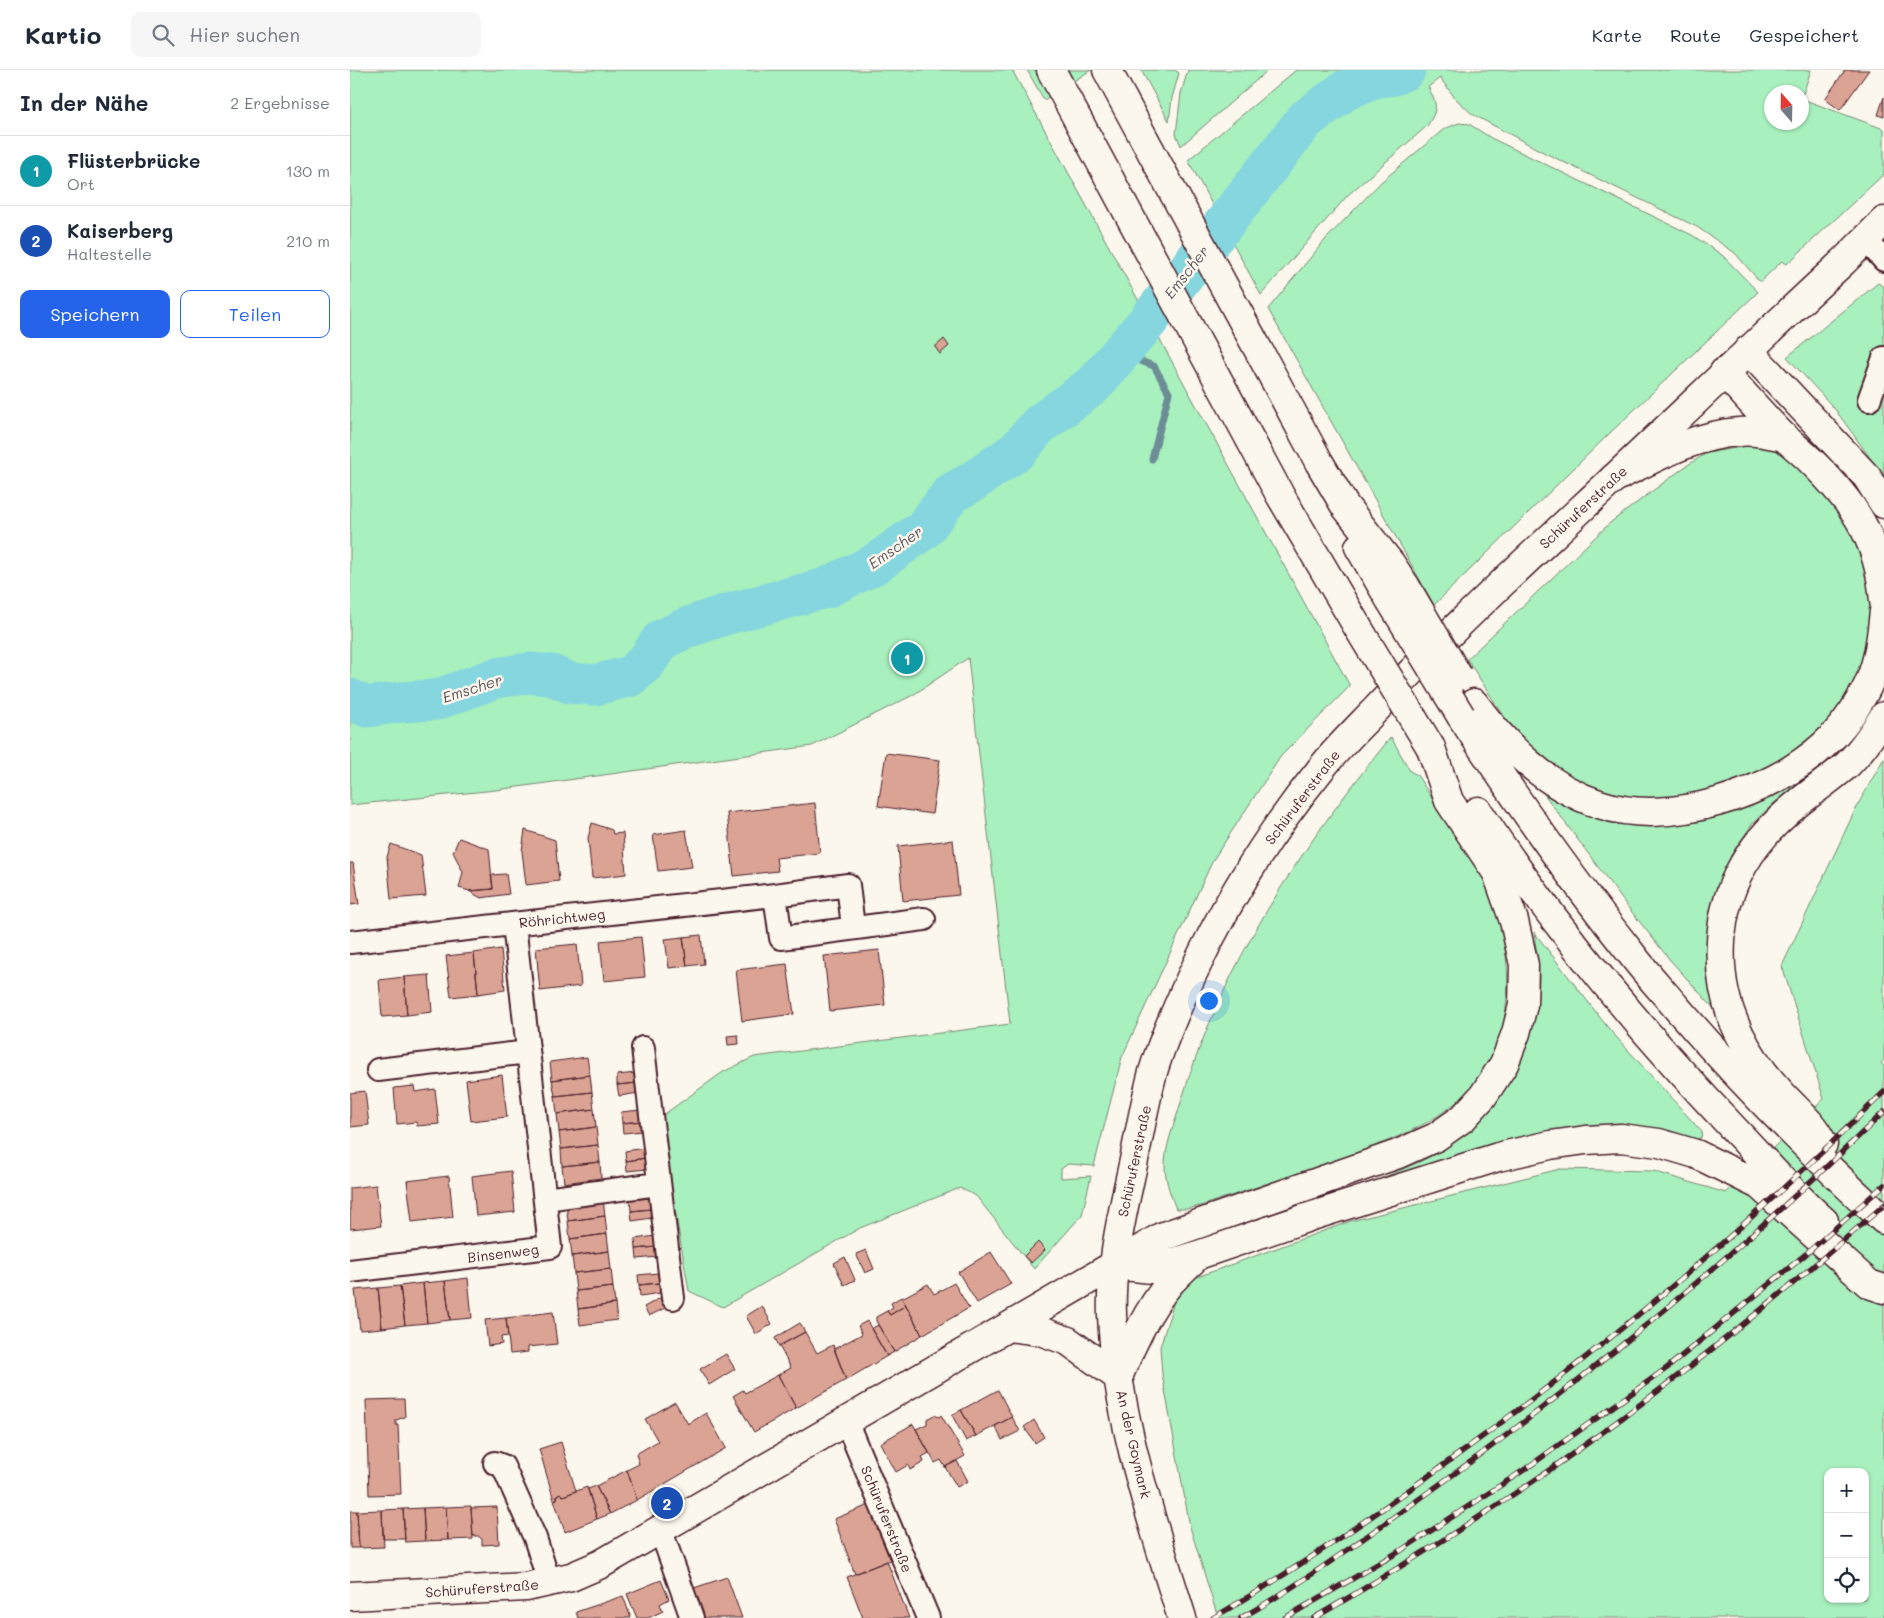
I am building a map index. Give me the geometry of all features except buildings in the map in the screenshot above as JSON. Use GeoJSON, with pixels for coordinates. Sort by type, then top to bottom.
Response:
{"type":"FeatureCollection","features":[{"type":"Feature","properties":{"kind":"main road"},"geometry":{"type":"LineString","coordinates":[[1051,70],[1280,495],[1431,748],[1449,800],[1497,873],[1514,921],[1524,965],[1523,1004],[1516,1033],[1504,1064],[1483,1096],[1463,1118],[1436,1137],[1398,1154],[1161,1236],[1114,1265]]}},
{"type":"Feature","properties":{"kind":"main road"},"geometry":{"type":"LineString","coordinates":[[1108,70],[1319,462],[1345,506],[1392,564],[1398,593],[1468,709],[1525,813],[1631,954],[1730,1068],[1840,1179],[1884,1220]]}},
{"type":"Feature","properties":{"kind":"main road","name":"Schüruferstraße"},"geometry":{"type":"LineString","coordinates":[[350,1596],[526,1587],[571,1577],[601,1564],[661,1531],[1114,1265],[1153,1072],[1174,1015],[1208,942],[1236,890],[1280,821],[1326,762],[1404,679],[1464,619],[1875,231]]}},
{"type":"Feature","properties":{"kind":"main road"},"geometry":{"type":"LineString","coordinates":[[1748,350],[1867,477],[1884,504]]}},
{"type":"Feature","properties":{"kind":"main road"},"geometry":{"type":"LineString","coordinates":[[1724,372],[1784,437],[1826,476],[1858,515],[1874,546],[1882,578],[1884,601]]}},
{"type":"Feature","properties":{"kind":"main road"},"geometry":{"type":"LineString","coordinates":[[1614,478],[1678,447],[1713,436],[1739,431],[1759,432],[1784,437]]}},
{"type":"Feature","properties":{"kind":"main road"},"geometry":{"type":"LineString","coordinates":[[1468,709],[1525,761],[1574,794],[1600,805],[1638,812],[1680,810],[1726,800],[1763,784],[1799,765],[1824,745],[1846,720],[1863,694],[1876,666],[1882,636],[1884,611]]}},
{"type":"Feature","properties":{"kind":"main road"},"geometry":{"type":"LineString","coordinates":[[1840,1179],[1817,1130],[1756,1064],[1738,1032],[1723,988],[1720,954],[1722,920],[1731,889],[1746,858],[1769,830],[1795,805],[1849,763],[1874,733],[1884,716]]}},
{"type":"Feature","properties":{"kind":"main road"},"geometry":{"type":"LineString","coordinates":[[1431,748],[1451,769],[1514,862],[1628,1012],[1683,1075],[1818,1215],[1884,1273]]}},
{"type":"Feature","properties":{"kind":"main road"},"geometry":{"type":"LineString","coordinates":[[1114,1265],[1152,1269],[1198,1256],[1318,1214],[1498,1157],[1550,1145],[1621,1138],[1660,1143],[1696,1154],[1758,1185],[1869,1284],[1884,1289]]}},
{"type":"Feature","properties":{"kind":"main road"},"geometry":{"type":"LineString","coordinates":[[1008,1327],[1040,1331],[1068,1341],[1118,1377],[1155,1303],[1171,1282],[1198,1256]]}},
{"type":"Feature","properties":{"kind":"main road","name":"An der Goymark"},"geometry":{"type":"LineString","coordinates":[[1114,1265],[1112,1314],[1118,1377],[1135,1456],[1182,1618]]}},
{"type":"Feature","properties":{"kind":"street"},"geometry":{"type":"LineString","coordinates":[[1875,231],[1884,260]]}},
{"type":"Feature","properties":{"kind":"street"},"geometry":{"type":"LineString","coordinates":[[1869,400],[1884,358]]}},
{"type":"Feature","properties":{"kind":"street","name":"Röhrichtweg"},"geometry":{"type":"LineString","coordinates":[[350,942],[775,895],[848,884],[853,927]]}},
{"type":"Feature","properties":{"kind":"street"},"geometry":{"type":"LineString","coordinates":[[775,895],[781,938],[924,919]]}},
{"type":"Feature","properties":{"kind":"street","name":"Binsenweg"},"geometry":{"type":"LineString","coordinates":[[350,1272],[550,1247],[514,924]]}},
{"type":"Feature","properties":{"kind":"street"},"geometry":{"type":"LineString","coordinates":[[643,1048],[673,1298]]}},
{"type":"Feature","properties":{"kind":"street"},"geometry":{"type":"LineString","coordinates":[[378,1070],[528,1052]]}},
{"type":"Feature","properties":{"kind":"street"},"geometry":{"type":"LineString","coordinates":[[545,1199],[658,1184]]}},
{"type":"Feature","properties":{"kind":"street","name":"Schüruferstraße"},"geometry":{"type":"LineString","coordinates":[[846,1421],[928,1618]]}},
{"type":"Feature","properties":{"kind":"street"},"geometry":{"type":"LineString","coordinates":[[495,1463],[503,1466],[535,1538],[549,1582]]}},
{"type":"Feature","properties":{"kind":"street"},"geometry":{"type":"LineString","coordinates":[[661,1531],[692,1618]]}},
{"type":"Feature","properties":{"kind":"green space"},"geometry":{"type":"Polygon","coordinates":[[[350,70],[1012,70],[1350,686],[1281,756],[1213,860],[1122,1057],[1094,1166],[1068,1164],[1061,1169],[1061,1178],[1091,1176],[1082,1215],[1034,1269],[976,1196],[960,1188],[860,1228],[723,1307],[689,1291],[659,1118],[723,1072],[754,1057],[1010,1024],[968,658],[913,695],[812,746],[496,790],[350,805],[350,70]]]}},
{"type":"Feature","properties":{"kind":"green space"},"geometry":{"type":"Polygon","coordinates":[[[1027,70],[1091,70],[1044,100],[1027,70]]]}},
{"type":"Feature","properties":{"kind":"green space"},"geometry":{"type":"Polygon","coordinates":[[[1141,70],[1175,70],[1179,73],[1172,98],[1169,121],[1141,70]]]}},
{"type":"Feature","properties":{"kind":"green space"},"geometry":{"type":"Polygon","coordinates":[[[1188,70],[1268,70],[1181,146],[1176,134],[1181,93],[1188,70]]]}},
{"type":"Feature","properties":{"kind":"green space"},"geometry":{"type":"Polygon","coordinates":[[[1296,70],[1811,70],[1806,85],[1764,85],[1764,130],[1809,130],[1809,102],[1884,129],[1884,174],[1787,264],[1782,261],[1760,282],[1735,253],[1697,227],[1545,153],[1472,114],[1455,98],[1440,78],[1428,87],[1434,98],[1435,111],[1427,126],[1348,195],[1261,295],[1188,160],[1296,70]]]}},
{"type":"Feature","properties":{"kind":"green space"},"geometry":{"type":"Polygon","coordinates":[[[1459,123],[1469,124],[1491,138],[1692,235],[1722,255],[1758,292],[1434,605],[1268,309],[1325,240],[1381,182],[1444,129],[1459,123]]]}},
{"type":"Feature","properties":{"kind":"green space"},"geometry":{"type":"Polygon","coordinates":[[[1878,283],[1884,287],[1884,477],[1834,408],[1787,357],[1878,283]]]}},
{"type":"Feature","properties":{"kind":"green space"},"geometry":{"type":"Polygon","coordinates":[[[1750,440],[1774,446],[1823,489],[1859,541],[1874,605],[1865,665],[1849,700],[1826,727],[1799,751],[1759,774],[1724,787],[1685,796],[1651,799],[1615,797],[1559,775],[1519,740],[1467,659],[1611,522],[1686,466],[1707,453],[1747,446],[1750,440]]]}},
{"type":"Feature","properties":{"kind":"green space"},"geometry":{"type":"Polygon","coordinates":[[[1391,737],[1410,771],[1417,775],[1483,877],[1497,913],[1504,942],[1508,985],[1500,1035],[1487,1066],[1469,1090],[1446,1110],[1420,1126],[1390,1140],[1200,1206],[1176,1209],[1165,1169],[1166,1152],[1198,1051],[1218,1003],[1268,909],[1296,865],[1326,821],[1391,737]]]}},
{"type":"Feature","properties":{"kind":"green space"},"geometry":{"type":"Polygon","coordinates":[[[1884,758],[1884,1060],[1881,1063],[1884,1066],[1884,1618],[1218,1618],[1190,1527],[1162,1374],[1160,1347],[1173,1305],[1171,1300],[1189,1280],[1351,1221],[1560,1169],[1653,1171],[1726,1193],[1824,1099],[1782,966],[1856,808],[1884,758]]]}},
{"type":"Feature","properties":{"kind":"green space"},"geometry":{"type":"Polygon","coordinates":[[[1804,779],[1753,823],[1731,855],[1714,904],[1707,941],[1710,980],[1717,1012],[1670,960],[1627,906],[1541,790],[1574,809],[1595,818],[1637,825],[1659,825],[1701,820],[1723,815],[1768,799],[1804,779]]]}},
{"type":"Feature","properties":{"kind":"green space"},"geometry":{"type":"Polygon","coordinates":[[[1534,932],[1609,1029],[1702,1132],[1701,1138],[1696,1139],[1635,1125],[1597,1126],[1549,1131],[1495,1143],[1380,1179],[1437,1153],[1466,1132],[1485,1115],[1515,1073],[1526,1050],[1538,1000],[1539,974],[1534,932]]]}},
{"type":"Feature","properties":{"kind":"waterway","name":"Emscher"},"geometry":{"type":"LineString","coordinates":[[350,699],[367,707],[401,702],[436,700],[496,678],[529,673],[551,675],[570,683],[595,685],[631,676],[647,661],[661,640],[686,628],[724,615],[826,588],[875,564],[923,530],[952,493],[972,482],[1017,451],[1039,425],[1093,385],[1148,321],[1305,120],[1344,91],[1373,78],[1394,75],[1405,70]]}},
{"type":"Feature","properties":{"kind":"waterway"},"geometry":{"type":"LineString","coordinates":[[1121,354],[1154,366],[1169,393],[1152,459]]}},
{"type":"Feature","properties":{"kind":"railway"},"geometry":{"type":"LineString","coordinates":[[1213,1618],[1363,1523],[1563,1375],[1619,1331],[1728,1238],[1781,1191],[1884,1092]]}},
{"type":"Feature","properties":{"kind":"railway"},"geometry":{"type":"LineString","coordinates":[[1241,1618],[1290,1589],[1337,1557],[1548,1404],[1664,1311],[1720,1263],[1884,1112]]}},
{"type":"Feature","properties":{"kind":"railway"},"geometry":{"type":"LineString","coordinates":[[1285,1618],[1400,1551],[1524,1470],[1667,1368],[1806,1254],[1884,1185]]}},
{"type":"Feature","properties":{"kind":"railway"},"geometry":{"type":"LineString","coordinates":[[1314,1618],[1451,1535],[1578,1450],[1668,1384],[1756,1314],[1884,1205]]}},
{"type":"Feature","properties":{"kind":"place","name":"Flüsterbrücke"},"geometry":{"type":"Point","coordinates":[907,658]}},
{"type":"Feature","properties":{"kind":"place","name":"Kaiserberg"},"geometry":{"type":"Point","coordinates":[667,1503]}}]}
